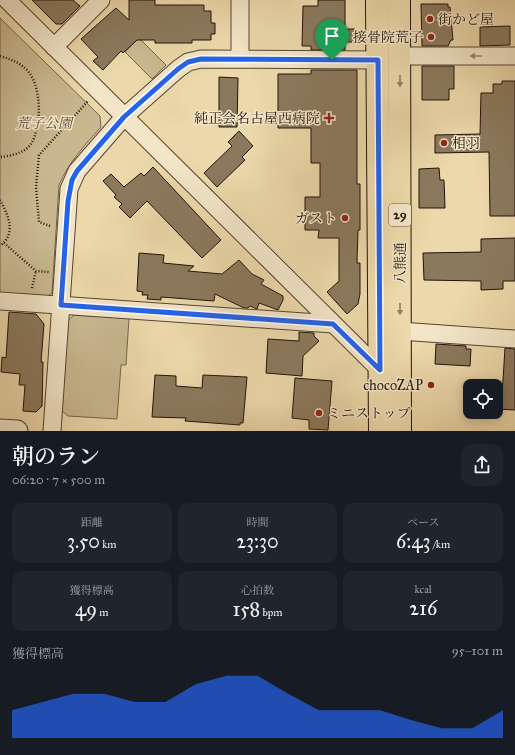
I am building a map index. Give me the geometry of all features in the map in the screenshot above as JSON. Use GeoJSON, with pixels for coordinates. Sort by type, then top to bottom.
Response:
{"type":"FeatureCollection","features":[{"type":"Feature","properties":{"kind":"main road","name":"八熊通"},"geometry":{"type":"LineString","coordinates":[[377,0],[380,431]]}},
{"type":"Feature","properties":{"kind":"main road","name":"八熊通"},"geometry":{"type":"LineString","coordinates":[[399,0],[400,431]]}},
{"type":"Feature","properties":{"kind":"street"},"geometry":{"type":"LineString","coordinates":[[7,0],[380,370]]}},
{"type":"Feature","properties":{"kind":"street"},"geometry":{"type":"LineString","coordinates":[[54,47],[101,0]]}},
{"type":"Feature","properties":{"kind":"street"},"geometry":{"type":"LineString","coordinates":[[240,0],[240,59]]}},
{"type":"Feature","properties":{"kind":"street"},"geometry":{"type":"LineString","coordinates":[[400,56],[515,56]]}},
{"type":"Feature","properties":{"kind":"street"},"geometry":{"type":"LineString","coordinates":[[52,431],[68,201],[72,180],[77,171],[124,117],[178,69],[188,62],[201,59],[378,60]]}},
{"type":"Feature","properties":{"kind":"street"},"geometry":{"type":"LineString","coordinates":[[0,301],[333,324]]}},
{"type":"Feature","properties":{"kind":"street"},"geometry":{"type":"LineString","coordinates":[[400,331],[515,339]]}},
{"type":"Feature","properties":{"kind":"street"},"geometry":{"type":"LineString","coordinates":[[0,430],[16,431]]}},
{"type":"Feature","properties":{"kind":"path"},"geometry":{"type":"LineString","coordinates":[[0,56],[17,62],[28,71],[35,83],[39,101],[38,122],[30,145],[14,155],[0,157]]}},
{"type":"Feature","properties":{"kind":"path"},"geometry":{"type":"LineString","coordinates":[[66,229],[43,225],[39,222],[36,187],[39,155],[98,90]]}},
{"type":"Feature","properties":{"kind":"path"},"geometry":{"type":"LineString","coordinates":[[0,200],[8,216],[10,225],[9,235],[0,246]]}},
{"type":"Feature","properties":{"kind":"path"},"geometry":{"type":"LineString","coordinates":[[4,243],[36,271],[63,273]]}},
{"type":"Feature","properties":{"kind":"green space","name":"荒子公園"},"geometry":{"type":"Polygon","coordinates":[[[0,18],[100,116],[101,127],[72,162],[59,185],[52,293],[46,297],[0,294],[0,18]]]}},
{"type":"Feature","properties":{"kind":"green space"},"geometry":{"type":"Polygon","coordinates":[[[139,38],[166,65],[152,79],[125,52],[139,38]]]}},
{"type":"Feature","properties":{"kind":"green space"},"geometry":{"type":"Polygon","coordinates":[[[74,315],[129,318],[126,365],[121,365],[117,419],[68,416],[61,410],[67,321],[74,315]]]}},
{"type":"Feature","properties":{"kind":"building"},"geometry":{"type":"Polygon","coordinates":[[[32,0],[73,0],[80,6],[62,24],[56,24],[32,0]]]}},
{"type":"Feature","properties":{"kind":"building"},"geometry":{"type":"Polygon","coordinates":[[[129,0],[155,0],[155,5],[204,5],[204,11],[211,11],[211,23],[215,23],[215,34],[211,34],[211,40],[192,40],[192,43],[155,43],[155,40],[137,40],[123,53],[121,51],[103,70],[93,61],[98,57],[81,39],[116,8],[129,20],[129,0]]]}},
{"type":"Feature","properties":{"kind":"building"},"geometry":{"type":"Polygon","coordinates":[[[318,0],[345,0],[345,29],[355,29],[354,42],[345,42],[345,50],[311,50],[311,46],[302,46],[303,6],[318,6],[318,0]]]}},
{"type":"Feature","properties":{"kind":"building"},"geometry":{"type":"Polygon","coordinates":[[[421,4],[448,4],[448,7],[450,7],[453,40],[451,40],[448,46],[422,46],[421,4]]]}},
{"type":"Feature","properties":{"kind":"building"},"geometry":{"type":"Polygon","coordinates":[[[510,26],[510,45],[480,46],[480,27],[510,26]]]}},
{"type":"Feature","properties":{"kind":"building"},"geometry":{"type":"Polygon","coordinates":[[[422,66],[454,66],[454,89],[449,89],[449,100],[422,100],[422,66]]]}},
{"type":"Feature","properties":{"kind":"building"},"geometry":{"type":"Polygon","coordinates":[[[311,70],[357,70],[357,184],[360,184],[360,230],[358,230],[357,263],[360,263],[360,294],[358,304],[347,314],[327,292],[339,281],[339,238],[318,238],[319,230],[305,230],[305,197],[320,197],[320,163],[311,163],[311,128],[278,128],[278,74],[311,74],[311,70]]]}},
{"type":"Feature","properties":{"kind":"building"},"geometry":{"type":"Polygon","coordinates":[[[219,77],[238,78],[237,127],[219,127],[219,77]]]}},
{"type":"Feature","properties":{"kind":"building"},"geometry":{"type":"Polygon","coordinates":[[[502,81],[515,81],[515,216],[490,216],[489,152],[435,153],[435,135],[480,134],[481,93],[493,93],[493,84],[502,84],[502,81]]]}},
{"type":"Feature","properties":{"kind":"building"},"geometry":{"type":"Polygon","coordinates":[[[239,131],[253,146],[242,157],[245,160],[217,187],[204,173],[232,146],[228,142],[239,131]]]}},
{"type":"Feature","properties":{"kind":"building"},"geometry":{"type":"Polygon","coordinates":[[[153,167],[221,240],[202,258],[147,201],[130,218],[119,207],[122,204],[114,197],[116,195],[103,181],[111,174],[124,187],[141,173],[144,176],[153,167]]]}},
{"type":"Feature","properties":{"kind":"building"},"geometry":{"type":"Polygon","coordinates":[[[439,168],[440,180],[444,180],[445,208],[419,208],[419,169],[439,168]]]}},
{"type":"Feature","properties":{"kind":"building"},"geometry":{"type":"Polygon","coordinates":[[[515,238],[515,281],[503,281],[503,289],[481,290],[481,281],[424,280],[423,253],[481,252],[481,239],[515,238]]]}},
{"type":"Feature","properties":{"kind":"building"},"geometry":{"type":"Polygon","coordinates":[[[139,253],[164,255],[163,263],[194,266],[188,271],[222,274],[239,260],[252,274],[264,280],[261,284],[283,296],[283,300],[278,310],[259,303],[257,309],[250,306],[248,308],[244,308],[215,294],[214,301],[161,297],[161,300],[147,299],[148,295],[142,295],[143,292],[137,291],[139,253]]]}},
{"type":"Feature","properties":{"kind":"building"},"geometry":{"type":"Polygon","coordinates":[[[9,312],[36,314],[44,324],[41,362],[43,362],[42,406],[36,412],[23,411],[25,385],[19,385],[20,374],[1,372],[2,357],[6,358],[9,312]]]}},
{"type":"Feature","properties":{"kind":"building"},"geometry":{"type":"Polygon","coordinates":[[[299,332],[314,333],[314,336],[319,341],[303,356],[302,376],[266,373],[268,339],[299,341],[299,332]]]}},
{"type":"Feature","properties":{"kind":"building"},"geometry":{"type":"Polygon","coordinates":[[[436,344],[466,346],[466,349],[471,349],[470,366],[435,364],[436,344]]]}},
{"type":"Feature","properties":{"kind":"building"},"geometry":{"type":"Polygon","coordinates":[[[505,348],[515,349],[515,410],[503,409],[505,348]]]}},
{"type":"Feature","properties":{"kind":"building"},"geometry":{"type":"Polygon","coordinates":[[[155,375],[176,376],[176,386],[202,388],[203,375],[247,377],[243,423],[240,423],[240,425],[185,421],[186,418],[152,417],[155,375]]]}},
{"type":"Feature","properties":{"kind":"building"},"geometry":{"type":"Polygon","coordinates":[[[295,378],[332,381],[328,430],[309,429],[309,420],[292,418],[295,378]]]}},
{"type":"Feature","properties":{"kind":"place","name":"街かど屋"},"geometry":{"type":"Point","coordinates":[430,19]}},
{"type":"Feature","properties":{"kind":"place","name":"接骨院荒子"},"geometry":{"type":"Point","coordinates":[431,37]}},
{"type":"Feature","properties":{"kind":"place","name":"純正会名古屋西病院"},"geometry":{"type":"Point","coordinates":[329,118]}},
{"type":"Feature","properties":{"kind":"place","name":"相羽"},"geometry":{"type":"Point","coordinates":[444,143]}},
{"type":"Feature","properties":{"kind":"place","name":"ガスト"},"geometry":{"type":"Point","coordinates":[345,218]}},
{"type":"Feature","properties":{"kind":"place","name":"chocoZAP"},"geometry":{"type":"Point","coordinates":[431,385]}},
{"type":"Feature","properties":{"kind":"place","name":"ミニストップ"},"geometry":{"type":"Point","coordinates":[319,413]}},
{"type":"Feature","properties":{"kind":"route"},"geometry":{"type":"LineString","coordinates":[[201,59],[332,60],[378,60],[380,370],[333,324],[61,305],[68,201],[72,180],[77,171],[124,117],[178,69],[188,62],[201,59]]}}]}
